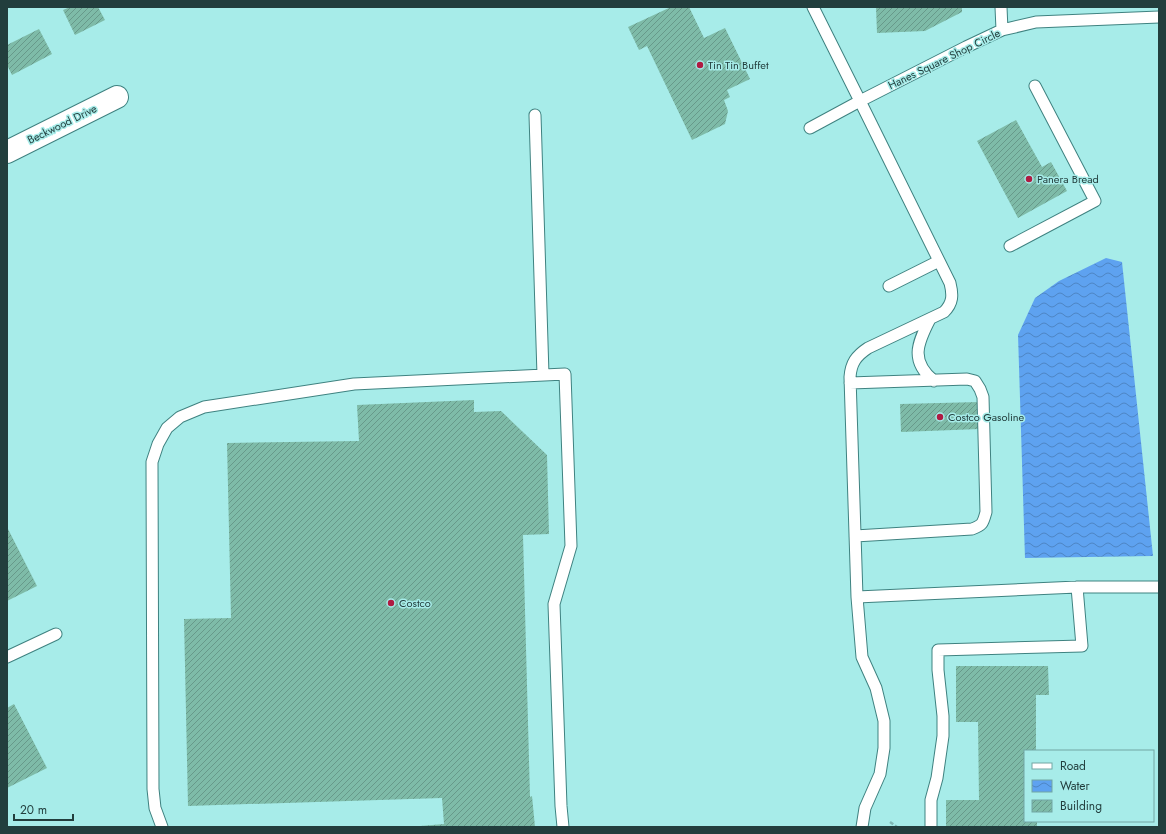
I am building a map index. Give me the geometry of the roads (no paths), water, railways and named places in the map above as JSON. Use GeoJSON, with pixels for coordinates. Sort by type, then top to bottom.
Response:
{"type":"FeatureCollection","features":[{"type":"Feature","properties":{"kind":"street","name":"Beckwood Drive"},"geometry":{"type":"LineString","coordinates":[[7,152],[117,97]]}},
{"type":"Feature","properties":{"kind":"lane"},"geometry":{"type":"LineString","coordinates":[[813,7],[950,283],[953,294],[950,305],[944,312],[868,348],[860,353],[854,360],[851,368],[850,383],[857,597],[862,657],[876,688],[884,721],[884,748],[880,774],[865,808],[862,827]]}},
{"type":"Feature","properties":{"kind":"lane"},"geometry":{"type":"LineString","coordinates":[[1001,7],[1002,30]]}},
{"type":"Feature","properties":{"kind":"lane","name":"Hanes Square Shop Circle"},"geometry":{"type":"LineString","coordinates":[[810,128],[860,101],[1002,30],[1036,22],[1159,17]]}},
{"type":"Feature","properties":{"kind":"lane"},"geometry":{"type":"LineString","coordinates":[[1010,246],[1095,201],[1035,86]]}},
{"type":"Feature","properties":{"kind":"lane"},"geometry":{"type":"LineString","coordinates":[[535,115],[543,375]]}},
{"type":"Feature","properties":{"kind":"lane"},"geometry":{"type":"LineString","coordinates":[[889,286],[939,261]]}},
{"type":"Feature","properties":{"kind":"lane"},"geometry":{"type":"LineString","coordinates":[[930,319],[919,343],[918,354],[920,363],[925,373],[934,381]]}},
{"type":"Feature","properties":{"kind":"lane"},"geometry":{"type":"LineString","coordinates":[[162,827],[155,808],[153,789],[152,462],[158,444],[167,428],[180,417],[204,407],[354,384],[565,374],[571,546],[554,604],[563,827]]}},
{"type":"Feature","properties":{"kind":"lane"},"geometry":{"type":"LineString","coordinates":[[850,383],[967,379],[974,381],[983,398],[986,512],[984,522],[972,529],[855,536]]}},
{"type":"Feature","properties":{"kind":"lane"},"geometry":{"type":"LineString","coordinates":[[857,597],[1077,587],[1159,587]]}},
{"type":"Feature","properties":{"kind":"lane"},"geometry":{"type":"LineString","coordinates":[[931,827],[931,800],[937,778],[943,736],[938,650],[1082,646],[1077,587]]}},
{"type":"Feature","properties":{"kind":"lane"},"geometry":{"type":"LineString","coordinates":[[7,657],[56,634]]}},
{"type":"Feature","properties":{"kind":"water"},"geometry":{"type":"Polygon","coordinates":[[[1106,258],[1122,262],[1153,556],[1025,558],[1018,335],[1035,298],[1059,281],[1106,258]]]}},
{"type":"Feature","properties":{"kind":"place","name":"Tin Tin Buffet"},"geometry":{"type":"Point","coordinates":[700,65]}},
{"type":"Feature","properties":{"kind":"place","name":"Panera Bread"},"geometry":{"type":"Point","coordinates":[1029,179]}},
{"type":"Feature","properties":{"kind":"place","name":"Costco Gasoline"},"geometry":{"type":"Point","coordinates":[940,417]}},
{"type":"Feature","properties":{"kind":"place","name":"Costco"},"geometry":{"type":"Point","coordinates":[391,603]}}]}
